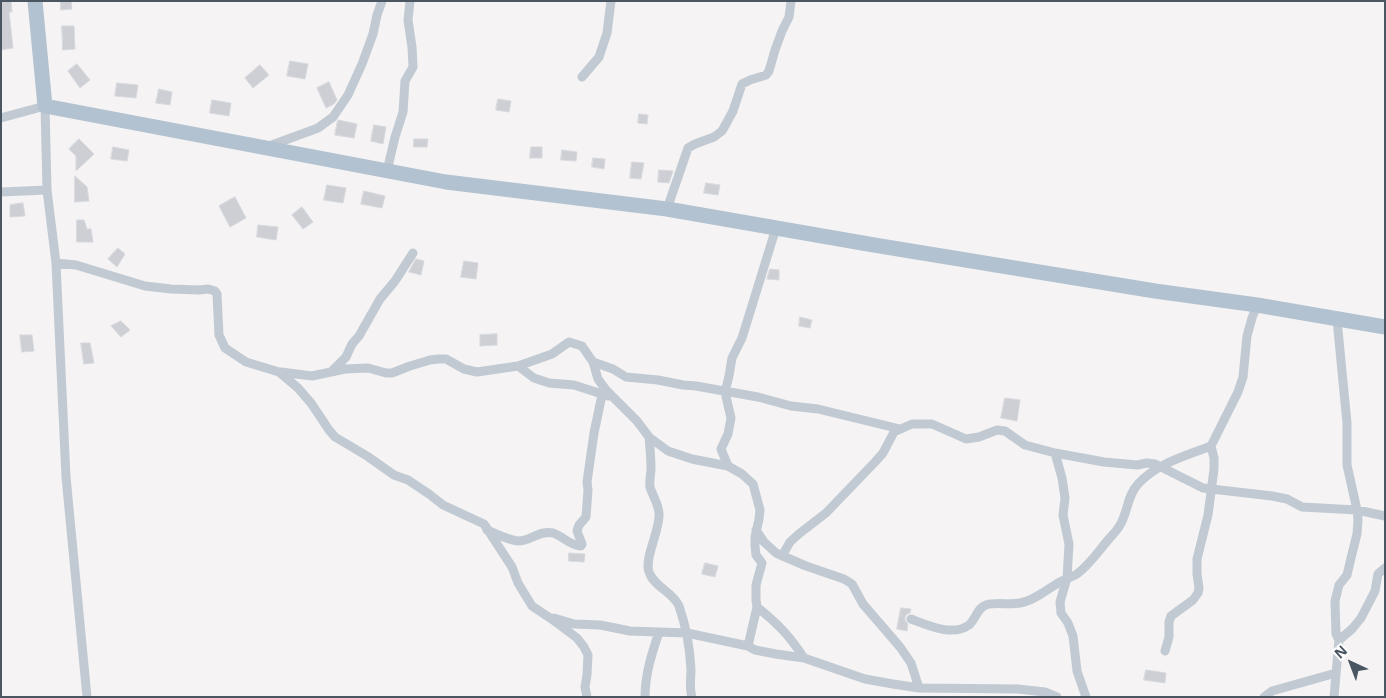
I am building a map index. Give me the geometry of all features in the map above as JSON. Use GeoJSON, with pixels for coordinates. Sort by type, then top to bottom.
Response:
{"type":"FeatureCollection","features":[{"type":"Feature","properties":{"kind":"main road"},"geometry":{"type":"LineString","coordinates":[[35,1],[44,106],[446,182],[667,209],[874,246],[1257,305],[1385,327]]}},
{"type":"Feature","properties":{"kind":"street"},"geometry":{"type":"LineString","coordinates":[[264,148],[318,128],[333,117],[348,95],[362,64],[382,1]]}},
{"type":"Feature","properties":{"kind":"street"},"geometry":{"type":"LineString","coordinates":[[387,171],[403,112],[406,81],[413,67],[408,20],[410,1]]}},
{"type":"Feature","properties":{"kind":"street"},"geometry":{"type":"LineString","coordinates":[[582,76],[599,57],[607,33],[611,1]]}},
{"type":"Feature","properties":{"kind":"street"},"geometry":{"type":"LineString","coordinates":[[667,209],[688,148],[714,137],[722,131],[728,117],[734,111],[742,84],[766,75],[769,71],[782,31],[789,17],[791,1]]}},
{"type":"Feature","properties":{"kind":"street"},"geometry":{"type":"LineString","coordinates":[[1,118],[44,106],[47,190],[56,262],[66,477],[87,697]]}},
{"type":"Feature","properties":{"kind":"street"},"geometry":{"type":"LineString","coordinates":[[1,192],[47,190]]}},
{"type":"Feature","properties":{"kind":"street"},"geometry":{"type":"LineString","coordinates":[[728,466],[721,449],[728,434],[730,418],[725,392],[732,358],[742,338],[776,228]]}},
{"type":"Feature","properties":{"kind":"street"},"geometry":{"type":"LineString","coordinates":[[331,372],[346,357],[380,299],[413,252]]}},
{"type":"Feature","properties":{"kind":"street"},"geometry":{"type":"LineString","coordinates":[[56,262],[76,265],[145,286],[215,291],[219,335],[225,348],[246,362],[280,372],[312,376],[345,369],[368,368],[392,373],[438,359],[446,359],[464,369],[477,372],[518,366],[552,354],[569,342],[582,346],[593,362],[598,378],[606,390],[637,421],[649,437],[668,451],[692,459],[728,466],[742,474],[753,484],[760,510],[755,537],[756,555],[762,563],[756,585],[758,607],[748,646]]}},
{"type":"Feature","properties":{"kind":"street"},"geometry":{"type":"LineString","coordinates":[[1165,651],[1169,637],[1171,616],[1193,600],[1198,593],[1197,559],[1208,515],[1214,468],[1211,446],[1234,400],[1243,377],[1247,336],[1257,305]]}},
{"type":"Feature","properties":{"kind":"street"},"geometry":{"type":"LineString","coordinates":[[1334,697],[1339,640],[1336,634],[1335,601],[1339,585],[1347,574],[1357,534],[1357,510],[1347,465],[1347,423],[1337,320]]}},
{"type":"Feature","properties":{"kind":"street"},"geometry":{"type":"LineString","coordinates":[[593,362],[613,369],[626,377],[658,380],[758,397],[791,406],[818,409],[900,429]]}},
{"type":"Feature","properties":{"kind":"street"},"geometry":{"type":"LineString","coordinates":[[518,366],[534,378],[549,383],[574,385],[613,397]]}},
{"type":"Feature","properties":{"kind":"street"},"geometry":{"type":"LineString","coordinates":[[280,372],[311,403],[335,437],[394,475],[408,480],[442,505],[484,524],[512,567],[518,583],[532,606],[571,634],[584,647],[588,655],[585,686],[587,697]]}},
{"type":"Feature","properties":{"kind":"street"},"geometry":{"type":"LineString","coordinates":[[487,530],[519,541],[542,533],[553,533],[576,546],[582,546],[577,531],[579,525],[586,517],[587,482],[602,395]]}},
{"type":"Feature","properties":{"kind":"street"},"geometry":{"type":"LineString","coordinates":[[782,556],[790,542],[826,513],[858,481],[883,453],[894,432],[912,424],[932,424],[966,440],[997,430],[1005,430],[1025,445],[1055,453],[1104,462],[1137,465],[1147,463],[1160,466],[1203,488],[1272,496],[1287,499],[1302,507],[1357,510],[1385,516]]}},
{"type":"Feature","properties":{"kind":"street"},"geometry":{"type":"LineString","coordinates":[[649,437],[651,456],[650,486],[660,515],[657,533],[648,562],[649,572],[656,583],[678,603],[687,633],[691,669],[690,691],[692,697]]}},
{"type":"Feature","properties":{"kind":"street"},"geometry":{"type":"LineString","coordinates":[[911,619],[932,627],[949,630],[958,629],[969,625],[981,608],[988,604],[1022,603],[1076,575],[1089,563],[1120,525],[1131,492],[1149,474],[1160,466],[1211,446]]}},
{"type":"Feature","properties":{"kind":"street"},"geometry":{"type":"LineString","coordinates":[[1055,453],[1062,478],[1065,498],[1063,515],[1069,544],[1067,578],[1060,602],[1061,612],[1073,636],[1077,671],[1086,697]]}},
{"type":"Feature","properties":{"kind":"street"},"geometry":{"type":"LineString","coordinates":[[756,530],[764,542],[776,553],[844,579],[852,584],[863,604],[900,646],[911,663],[919,688]]}},
{"type":"Feature","properties":{"kind":"street"},"geometry":{"type":"LineString","coordinates":[[1339,640],[1361,618],[1374,591],[1378,574],[1385,568]]}},
{"type":"Feature","properties":{"kind":"street"},"geometry":{"type":"LineString","coordinates":[[758,607],[778,624],[804,658]]}},
{"type":"Feature","properties":{"kind":"street"},"geometry":{"type":"LineString","coordinates":[[544,615],[574,624],[600,625],[630,631],[687,633],[748,646],[755,650],[804,658],[865,678],[919,688],[1018,689],[1045,692],[1057,697]]}},
{"type":"Feature","properties":{"kind":"street"},"geometry":{"type":"LineString","coordinates":[[645,697],[645,683],[651,655],[659,632]]}},
{"type":"Feature","properties":{"kind":"street"},"geometry":{"type":"LineString","coordinates":[[1264,697],[1272,691],[1336,674]]}},
{"type":"Feature","properties":{"kind":"building"},"geometry":{"type":"Polygon","coordinates":[[[1,1],[11,1],[12,12],[9,12],[13,48],[1,50],[1,1]]]}},
{"type":"Feature","properties":{"kind":"building"},"geometry":{"type":"Polygon","coordinates":[[[61,1],[71,1],[72,9],[61,10],[61,1]]]}},
{"type":"Feature","properties":{"kind":"building"},"geometry":{"type":"Polygon","coordinates":[[[62,26],[74,26],[75,49],[63,50],[62,26]]]}},
{"type":"Feature","properties":{"kind":"building"},"geometry":{"type":"Polygon","coordinates":[[[290,61],[308,64],[305,79],[287,76],[290,61]]]}},
{"type":"Feature","properties":{"kind":"building"},"geometry":{"type":"Polygon","coordinates":[[[77,64],[90,80],[80,88],[68,71],[77,64]]]}},
{"type":"Feature","properties":{"kind":"building"},"geometry":{"type":"Polygon","coordinates":[[[260,65],[269,75],[253,88],[245,78],[260,65]]]}},
{"type":"Feature","properties":{"kind":"building"},"geometry":{"type":"Polygon","coordinates":[[[329,82],[337,100],[326,108],[317,88],[329,82]]]}},
{"type":"Feature","properties":{"kind":"building"},"geometry":{"type":"Polygon","coordinates":[[[117,83],[138,85],[136,98],[115,96],[117,83]]]}},
{"type":"Feature","properties":{"kind":"building"},"geometry":{"type":"Polygon","coordinates":[[[159,89],[172,92],[170,105],[156,103],[159,89]]]}},
{"type":"Feature","properties":{"kind":"building"},"geometry":{"type":"Polygon","coordinates":[[[498,99],[511,101],[509,112],[496,110],[498,99]]]}},
{"type":"Feature","properties":{"kind":"building"},"geometry":{"type":"Polygon","coordinates":[[[212,100],[231,103],[229,116],[210,113],[212,100]]]}},
{"type":"Feature","properties":{"kind":"building"},"geometry":{"type":"Polygon","coordinates":[[[639,114],[648,115],[647,124],[638,123],[639,114]]]}},
{"type":"Feature","properties":{"kind":"building"},"geometry":{"type":"Polygon","coordinates":[[[338,120],[357,124],[354,138],[335,135],[338,120]]]}},
{"type":"Feature","properties":{"kind":"building"},"geometry":{"type":"Polygon","coordinates":[[[374,125],[386,127],[383,144],[371,141],[374,125]]]}},
{"type":"Feature","properties":{"kind":"building"},"geometry":{"type":"Polygon","coordinates":[[[79,139],[94,154],[76,171],[76,156],[69,149],[79,139]]]}},
{"type":"Feature","properties":{"kind":"building"},"geometry":{"type":"Polygon","coordinates":[[[414,139],[428,139],[427,147],[414,147],[414,139]]]}},
{"type":"Feature","properties":{"kind":"building"},"geometry":{"type":"Polygon","coordinates":[[[113,147],[129,150],[127,161],[111,159],[113,147]]]}},
{"type":"Feature","properties":{"kind":"building"},"geometry":{"type":"Polygon","coordinates":[[[531,147],[542,147],[542,158],[530,158],[531,147]]]}},
{"type":"Feature","properties":{"kind":"building"},"geometry":{"type":"Polygon","coordinates":[[[562,150],[577,152],[576,161],[561,160],[562,150]]]}},
{"type":"Feature","properties":{"kind":"building"},"geometry":{"type":"Polygon","coordinates":[[[593,158],[605,159],[604,169],[592,167],[593,158]]]}},
{"type":"Feature","properties":{"kind":"building"},"geometry":{"type":"Polygon","coordinates":[[[632,162],[644,163],[641,179],[630,178],[632,162]]]}},
{"type":"Feature","properties":{"kind":"building"},"geometry":{"type":"Polygon","coordinates":[[[659,170],[673,171],[669,183],[658,182],[659,170]]]}},
{"type":"Feature","properties":{"kind":"building"},"geometry":{"type":"Polygon","coordinates":[[[75,176],[87,187],[89,201],[75,202],[75,176]]]}},
{"type":"Feature","properties":{"kind":"building"},"geometry":{"type":"Polygon","coordinates":[[[706,183],[720,185],[718,195],[704,193],[706,183]]]}},
{"type":"Feature","properties":{"kind":"building"},"geometry":{"type":"Polygon","coordinates":[[[327,185],[346,188],[343,203],[324,200],[327,185]]]}},
{"type":"Feature","properties":{"kind":"building"},"geometry":{"type":"Polygon","coordinates":[[[364,191],[385,196],[382,208],[361,204],[364,191]]]}},
{"type":"Feature","properties":{"kind":"building"},"geometry":{"type":"Polygon","coordinates":[[[235,197],[246,218],[230,227],[219,206],[235,197]]]}},
{"type":"Feature","properties":{"kind":"building"},"geometry":{"type":"Polygon","coordinates":[[[23,203],[25,216],[10,217],[10,205],[23,203]]]}},
{"type":"Feature","properties":{"kind":"building"},"geometry":{"type":"Polygon","coordinates":[[[302,207],[313,222],[303,229],[292,215],[302,207]]]}},
{"type":"Feature","properties":{"kind":"building"},"geometry":{"type":"Polygon","coordinates":[[[77,220],[84,220],[87,229],[91,229],[93,242],[77,242],[77,220]]]}},
{"type":"Feature","properties":{"kind":"building"},"geometry":{"type":"Polygon","coordinates":[[[258,225],[278,227],[276,240],[257,237],[258,225]]]}},
{"type":"Feature","properties":{"kind":"building"},"geometry":{"type":"Polygon","coordinates":[[[118,248],[125,254],[117,267],[108,259],[118,248]]]}},
{"type":"Feature","properties":{"kind":"building"},"geometry":{"type":"Polygon","coordinates":[[[416,259],[424,261],[421,275],[409,272],[416,259]]]}},
{"type":"Feature","properties":{"kind":"building"},"geometry":{"type":"Polygon","coordinates":[[[464,261],[478,263],[476,279],[461,277],[464,261]]]}},
{"type":"Feature","properties":{"kind":"building"},"geometry":{"type":"Polygon","coordinates":[[[770,269],[779,270],[779,280],[767,279],[770,269]]]}},
{"type":"Feature","properties":{"kind":"building"},"geometry":{"type":"Polygon","coordinates":[[[800,317],[812,320],[810,328],[799,326],[800,317]]]}},
{"type":"Feature","properties":{"kind":"building"},"geometry":{"type":"Polygon","coordinates":[[[121,321],[130,330],[121,337],[111,326],[121,321]]]}},
{"type":"Feature","properties":{"kind":"building"},"geometry":{"type":"Polygon","coordinates":[[[497,334],[497,345],[480,346],[480,335],[497,334]]]}},
{"type":"Feature","properties":{"kind":"building"},"geometry":{"type":"Polygon","coordinates":[[[20,335],[32,335],[34,351],[22,352],[20,335]]]}},
{"type":"Feature","properties":{"kind":"building"},"geometry":{"type":"Polygon","coordinates":[[[81,343],[90,343],[94,363],[84,364],[81,343]]]}},
{"type":"Feature","properties":{"kind":"building"},"geometry":{"type":"Polygon","coordinates":[[[1005,398],[1020,400],[1017,421],[1001,418],[1005,398]]]}},
{"type":"Feature","properties":{"kind":"building"},"geometry":{"type":"Polygon","coordinates":[[[569,553],[585,554],[584,562],[569,561],[569,553]]]}},
{"type":"Feature","properties":{"kind":"building"},"geometry":{"type":"Polygon","coordinates":[[[705,563],[718,566],[715,577],[702,574],[705,563]]]}},
{"type":"Feature","properties":{"kind":"building"},"geometry":{"type":"Polygon","coordinates":[[[901,608],[911,609],[910,613],[905,617],[908,624],[907,631],[897,629],[901,608]]]}},
{"type":"Feature","properties":{"kind":"building"},"geometry":{"type":"Polygon","coordinates":[[[1146,670],[1166,673],[1165,683],[1144,680],[1146,670]]]}}]}
